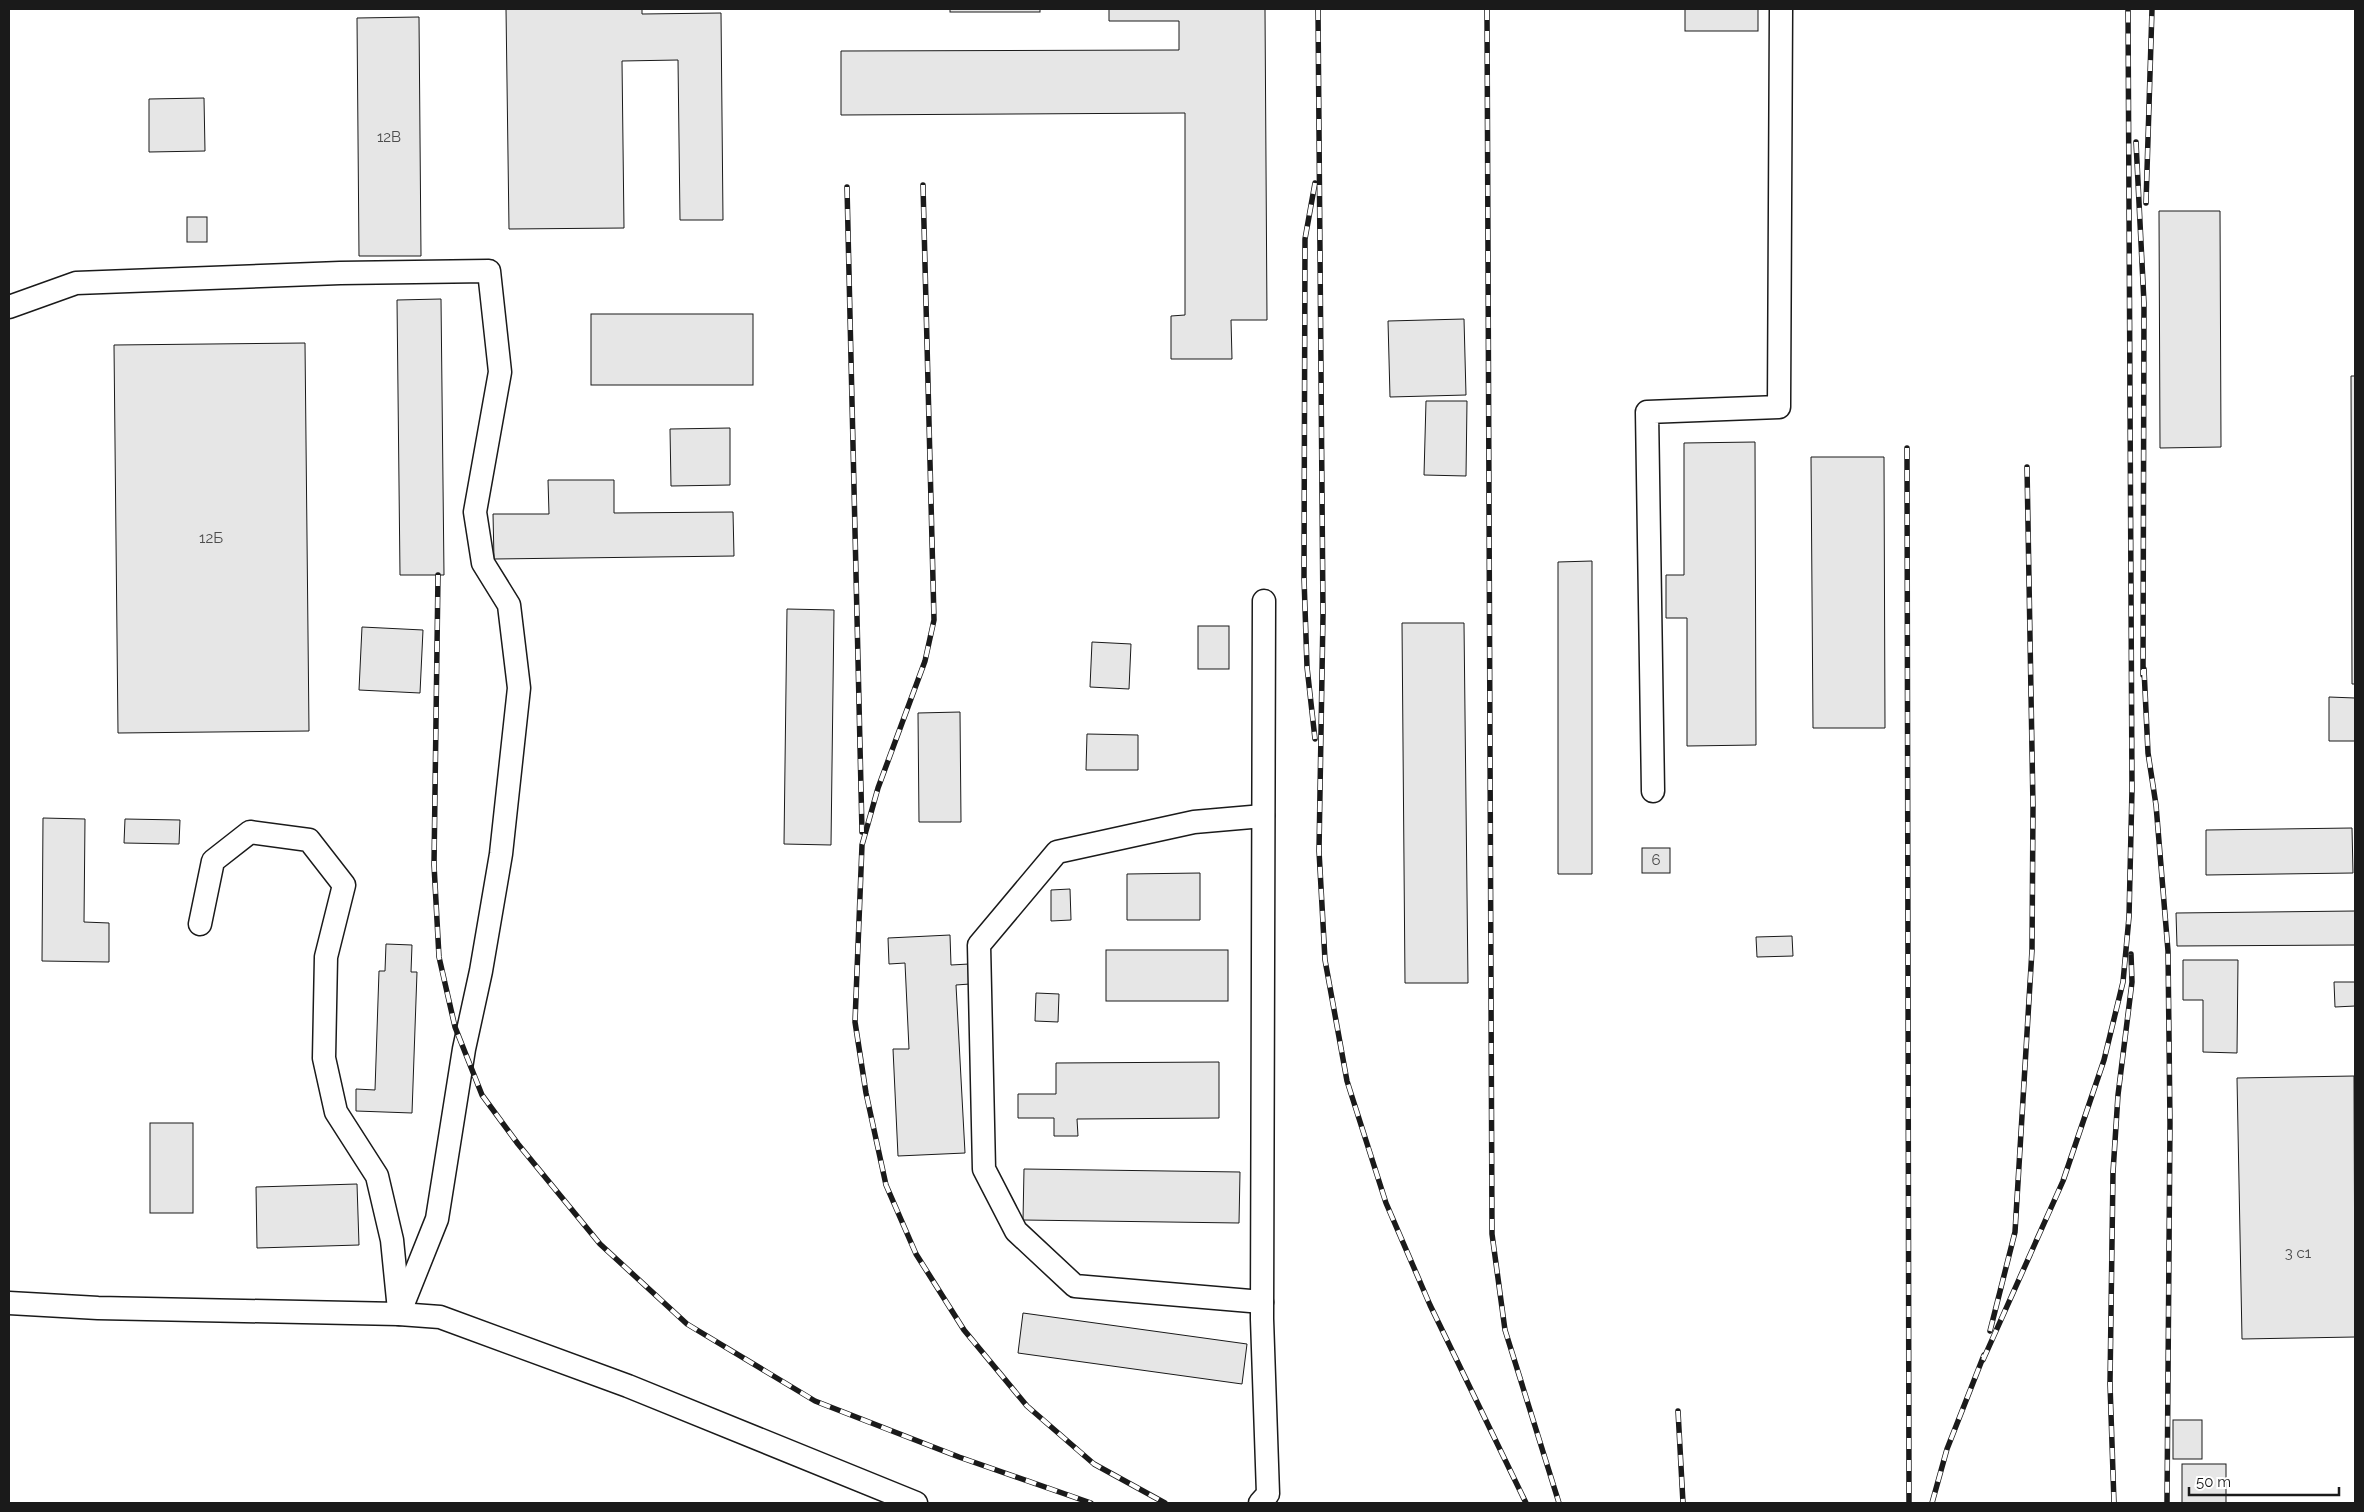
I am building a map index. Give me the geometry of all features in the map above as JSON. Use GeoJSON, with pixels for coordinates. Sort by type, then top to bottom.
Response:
{"type":"FeatureCollection","features":[{"type":"Feature","properties":{"kind":"street"},"geometry":{"type":"LineString","coordinates":[[1653,791],[1647,412],[1780,407],[1781,9]]}},
{"type":"Feature","properties":{"kind":"street"},"geometry":{"type":"LineString","coordinates":[[9,307],[76,284],[340,273],[489,271],[500,372],[475,512],[483,563],[509,606],[519,688],[501,854],[481,970],[464,1049],[436,1219],[399,1314]]}},
{"type":"Feature","properties":{"kind":"street"},"geometry":{"type":"LineString","coordinates":[[1260,1503],[1268,1494],[1262,1302],[1264,601]]}},
{"type":"Feature","properties":{"kind":"street"},"geometry":{"type":"LineString","coordinates":[[1262,1302],[1075,1286],[1016,1231],[984,1169],[979,945],[1057,852],[1194,822],[1263,816]]}},
{"type":"Feature","properties":{"kind":"street"},"geometry":{"type":"LineString","coordinates":[[200,924],[213,861],[250,832],[310,840],[344,885],[326,957],[324,1058],[336,1112],[377,1176],[392,1240],[399,1314]]}},
{"type":"Feature","properties":{"kind":"street"},"geometry":{"type":"LineString","coordinates":[[9,1303],[98,1308],[399,1314],[440,1317],[610,1379],[916,1503]]}},
{"type":"Feature","properties":{"kind":"building"},"geometry":{"type":"Polygon","coordinates":[[[506,9],[642,9],[642,14],[721,13],[723,220],[680,220],[678,60],[622,61],[624,228],[509,229],[506,9]]]}},
{"type":"Feature","properties":{"kind":"building"},"geometry":{"type":"Polygon","coordinates":[[[950,9],[1040,9],[1040,12],[950,12],[950,9]]]}},
{"type":"Feature","properties":{"kind":"building"},"geometry":{"type":"Polygon","coordinates":[[[1109,9],[1265,9],[1267,320],[1231,320],[1232,359],[1171,359],[1171,316],[1185,315],[1185,113],[841,115],[841,51],[1179,50],[1179,21],[1109,21],[1109,9]]]}},
{"type":"Feature","properties":{"kind":"building"},"geometry":{"type":"Polygon","coordinates":[[[1685,9],[1758,9],[1758,31],[1685,31],[1685,9]]]}},
{"type":"Feature","properties":{"kind":"building"},"geometry":{"type":"Polygon","coordinates":[[[419,17],[421,256],[359,256],[357,18],[419,17]]]}},
{"type":"Feature","properties":{"kind":"building"},"geometry":{"type":"Polygon","coordinates":[[[204,98],[205,151],[149,152],[149,99],[204,98]]]}},
{"type":"Feature","properties":{"kind":"building"},"geometry":{"type":"Polygon","coordinates":[[[2159,211],[2220,211],[2221,447],[2160,448],[2159,211]]]}},
{"type":"Feature","properties":{"kind":"building"},"geometry":{"type":"Polygon","coordinates":[[[187,217],[207,217],[207,242],[187,242],[187,217]]]}},
{"type":"Feature","properties":{"kind":"building"},"geometry":{"type":"Polygon","coordinates":[[[441,299],[444,575],[400,575],[397,300],[441,299]]]}},
{"type":"Feature","properties":{"kind":"building"},"geometry":{"type":"Polygon","coordinates":[[[591,314],[753,314],[753,385],[591,385],[591,314]]]}},
{"type":"Feature","properties":{"kind":"building"},"geometry":{"type":"Polygon","coordinates":[[[1464,319],[1466,395],[1390,397],[1388,321],[1464,319]]]}},
{"type":"Feature","properties":{"kind":"building"},"geometry":{"type":"Polygon","coordinates":[[[305,343],[309,731],[118,733],[114,345],[305,343]]]}},
{"type":"Feature","properties":{"kind":"building"},"geometry":{"type":"Polygon","coordinates":[[[2351,376],[2355,376],[2355,684],[2352,684],[2351,376]]]}},
{"type":"Feature","properties":{"kind":"building"},"geometry":{"type":"Polygon","coordinates":[[[1426,401],[1467,401],[1466,476],[1424,475],[1426,401]]]}},
{"type":"Feature","properties":{"kind":"building"},"geometry":{"type":"Polygon","coordinates":[[[730,428],[730,485],[671,486],[670,429],[730,428]]]}},
{"type":"Feature","properties":{"kind":"building"},"geometry":{"type":"Polygon","coordinates":[[[1755,442],[1756,745],[1687,746],[1687,618],[1666,618],[1666,575],[1684,575],[1684,443],[1755,442]]]}},
{"type":"Feature","properties":{"kind":"building"},"geometry":{"type":"Polygon","coordinates":[[[1811,457],[1884,457],[1885,728],[1813,728],[1811,457]]]}},
{"type":"Feature","properties":{"kind":"building"},"geometry":{"type":"Polygon","coordinates":[[[548,480],[614,480],[614,513],[733,512],[734,556],[494,559],[493,514],[549,514],[548,480]]]}},
{"type":"Feature","properties":{"kind":"building"},"geometry":{"type":"Polygon","coordinates":[[[1592,561],[1592,874],[1558,874],[1558,562],[1592,561]]]}},
{"type":"Feature","properties":{"kind":"building"},"geometry":{"type":"Polygon","coordinates":[[[787,609],[834,610],[831,845],[784,844],[787,609]]]}},
{"type":"Feature","properties":{"kind":"building"},"geometry":{"type":"Polygon","coordinates":[[[1402,623],[1464,623],[1468,983],[1405,983],[1402,623]]]}},
{"type":"Feature","properties":{"kind":"building"},"geometry":{"type":"Polygon","coordinates":[[[1198,626],[1229,626],[1229,669],[1198,669],[1198,626]]]}},
{"type":"Feature","properties":{"kind":"building"},"geometry":{"type":"Polygon","coordinates":[[[362,627],[423,630],[420,693],[359,690],[362,627]]]}},
{"type":"Feature","properties":{"kind":"building"},"geometry":{"type":"Polygon","coordinates":[[[1092,642],[1131,644],[1129,689],[1090,687],[1092,642]]]}},
{"type":"Feature","properties":{"kind":"building"},"geometry":{"type":"Polygon","coordinates":[[[2329,697],[2355,698],[2355,741],[2329,741],[2329,697]]]}},
{"type":"Feature","properties":{"kind":"building"},"geometry":{"type":"Polygon","coordinates":[[[960,712],[961,822],[919,822],[918,713],[960,712]]]}},
{"type":"Feature","properties":{"kind":"building"},"geometry":{"type":"Polygon","coordinates":[[[1087,734],[1138,735],[1138,770],[1086,770],[1087,734]]]}},
{"type":"Feature","properties":{"kind":"building"},"geometry":{"type":"Polygon","coordinates":[[[43,818],[85,819],[84,922],[109,923],[109,962],[42,961],[43,818]]]}},
{"type":"Feature","properties":{"kind":"building"},"geometry":{"type":"Polygon","coordinates":[[[125,819],[180,820],[179,844],[124,843],[125,819]]]}},
{"type":"Feature","properties":{"kind":"building"},"geometry":{"type":"Polygon","coordinates":[[[2352,828],[2353,873],[2206,875],[2206,830],[2352,828]]]}},
{"type":"Feature","properties":{"kind":"building"},"geometry":{"type":"Polygon","coordinates":[[[1642,848],[1670,848],[1670,873],[1642,873],[1642,848]]]}},
{"type":"Feature","properties":{"kind":"building"},"geometry":{"type":"Polygon","coordinates":[[[1200,873],[1200,920],[1127,920],[1127,874],[1200,873]]]}},
{"type":"Feature","properties":{"kind":"building"},"geometry":{"type":"Polygon","coordinates":[[[1070,889],[1071,920],[1051,921],[1051,890],[1070,889]]]}},
{"type":"Feature","properties":{"kind":"building"},"geometry":{"type":"Polygon","coordinates":[[[2355,911],[2355,945],[2177,946],[2176,913],[2355,911]]]}},
{"type":"Feature","properties":{"kind":"building"},"geometry":{"type":"Polygon","coordinates":[[[950,935],[951,965],[969,964],[970,984],[956,985],[965,1153],[898,1156],[893,1049],[909,1049],[905,963],[889,964],[888,938],[950,935]]]}},
{"type":"Feature","properties":{"kind":"building"},"geometry":{"type":"Polygon","coordinates":[[[1792,936],[1793,956],[1757,957],[1756,937],[1792,936]]]}},
{"type":"Feature","properties":{"kind":"building"},"geometry":{"type":"Polygon","coordinates":[[[386,944],[412,945],[411,972],[417,972],[412,1113],[356,1111],[356,1089],[375,1090],[379,971],[385,971],[386,944]]]}},
{"type":"Feature","properties":{"kind":"building"},"geometry":{"type":"Polygon","coordinates":[[[1106,950],[1228,950],[1228,1001],[1106,1001],[1106,950]]]}},
{"type":"Feature","properties":{"kind":"building"},"geometry":{"type":"Polygon","coordinates":[[[2183,960],[2238,960],[2237,1053],[2203,1052],[2203,1000],[2183,1000],[2183,960]]]}},
{"type":"Feature","properties":{"kind":"building"},"geometry":{"type":"Polygon","coordinates":[[[2334,982],[2355,982],[2355,1006],[2335,1007],[2334,982]]]}},
{"type":"Feature","properties":{"kind":"building"},"geometry":{"type":"Polygon","coordinates":[[[1036,993],[1059,994],[1058,1022],[1035,1021],[1036,993]]]}},
{"type":"Feature","properties":{"kind":"building"},"geometry":{"type":"Polygon","coordinates":[[[1219,1062],[1219,1118],[1077,1119],[1078,1136],[1054,1136],[1054,1118],[1018,1118],[1018,1094],[1056,1094],[1056,1063],[1219,1062]]]}},
{"type":"Feature","properties":{"kind":"building"},"geometry":{"type":"Polygon","coordinates":[[[2354,1076],[2355,1337],[2242,1339],[2237,1078],[2354,1076]]]}},
{"type":"Feature","properties":{"kind":"building"},"geometry":{"type":"Polygon","coordinates":[[[150,1123],[193,1123],[193,1213],[150,1213],[150,1123]]]}},
{"type":"Feature","properties":{"kind":"building"},"geometry":{"type":"Polygon","coordinates":[[[1024,1169],[1240,1172],[1239,1223],[1023,1220],[1024,1169]]]}},
{"type":"Feature","properties":{"kind":"building"},"geometry":{"type":"Polygon","coordinates":[[[357,1184],[359,1245],[257,1248],[256,1187],[357,1184]]]}},
{"type":"Feature","properties":{"kind":"building"},"geometry":{"type":"Polygon","coordinates":[[[1023,1313],[1247,1344],[1242,1384],[1018,1353],[1023,1313]]]}},
{"type":"Feature","properties":{"kind":"building"},"geometry":{"type":"Polygon","coordinates":[[[2173,1420],[2202,1420],[2202,1459],[2173,1459],[2173,1420]]]}},
{"type":"Feature","properties":{"kind":"building"},"geometry":{"type":"Polygon","coordinates":[[[2182,1464],[2226,1464],[2226,1503],[2182,1503],[2182,1464]]]}},
{"type":"Feature","properties":{"kind":"railway"},"geometry":{"type":"LineString","coordinates":[[1318,9],[1323,615],[1319,851],[1325,960],[1347,1081],[1386,1203],[1430,1305],[1526,1503]]}},
{"type":"Feature","properties":{"kind":"railway"},"geometry":{"type":"LineString","coordinates":[[1487,9],[1492,1234],[1505,1330],[1559,1503]]}},
{"type":"Feature","properties":{"kind":"railway"},"geometry":{"type":"LineString","coordinates":[[1983,1360],[2063,1181],[2104,1060],[2123,982],[2129,917],[2132,789],[2128,9]]}},
{"type":"Feature","properties":{"kind":"railway"},"geometry":{"type":"LineString","coordinates":[[2146,203],[2152,9]]}},
{"type":"Feature","properties":{"kind":"railway"},"geometry":{"type":"LineString","coordinates":[[2136,142],[2144,303],[2143,675]]}},
{"type":"Feature","properties":{"kind":"railway"},"geometry":{"type":"LineString","coordinates":[[1315,183],[1305,239],[1304,578],[1307,667],[1315,739]]}},
{"type":"Feature","properties":{"kind":"railway"},"geometry":{"type":"LineString","coordinates":[[923,185],[934,620],[925,661],[878,788],[862,845],[855,1022],[866,1093],[886,1185],[916,1254],[964,1330],[1027,1406],[1094,1464],[1165,1503]]}},
{"type":"Feature","properties":{"kind":"railway"},"geometry":{"type":"LineString","coordinates":[[847,187],[862,832]]}},
{"type":"Feature","properties":{"kind":"railway"},"geometry":{"type":"LineString","coordinates":[[1907,448],[1909,1503]]}},
{"type":"Feature","properties":{"kind":"railway"},"geometry":{"type":"LineString","coordinates":[[1990,1331],[2015,1232],[2032,950],[2033,807],[2027,467]]}},
{"type":"Feature","properties":{"kind":"railway"},"geometry":{"type":"LineString","coordinates":[[438,575],[434,865],[439,957],[455,1027],[482,1095],[518,1144],[600,1244],[687,1324],[815,1401],[959,1457],[1091,1503]]}},
{"type":"Feature","properties":{"kind":"railway"},"geometry":{"type":"LineString","coordinates":[[2144,669],[2148,753],[2156,805],[2168,951],[2170,1123],[2167,1503]]}},
{"type":"Feature","properties":{"kind":"railway"},"geometry":{"type":"LineString","coordinates":[[2114,1503],[2110,1384],[2113,1172],[2118,1095],[2132,982],[2131,954]]}},
{"type":"Feature","properties":{"kind":"railway"},"geometry":{"type":"LineString","coordinates":[[1932,1503],[1947,1449],[1984,1355]]}},
{"type":"Feature","properties":{"kind":"railway"},"geometry":{"type":"LineString","coordinates":[[1678,1411],[1683,1503]]}}]}
